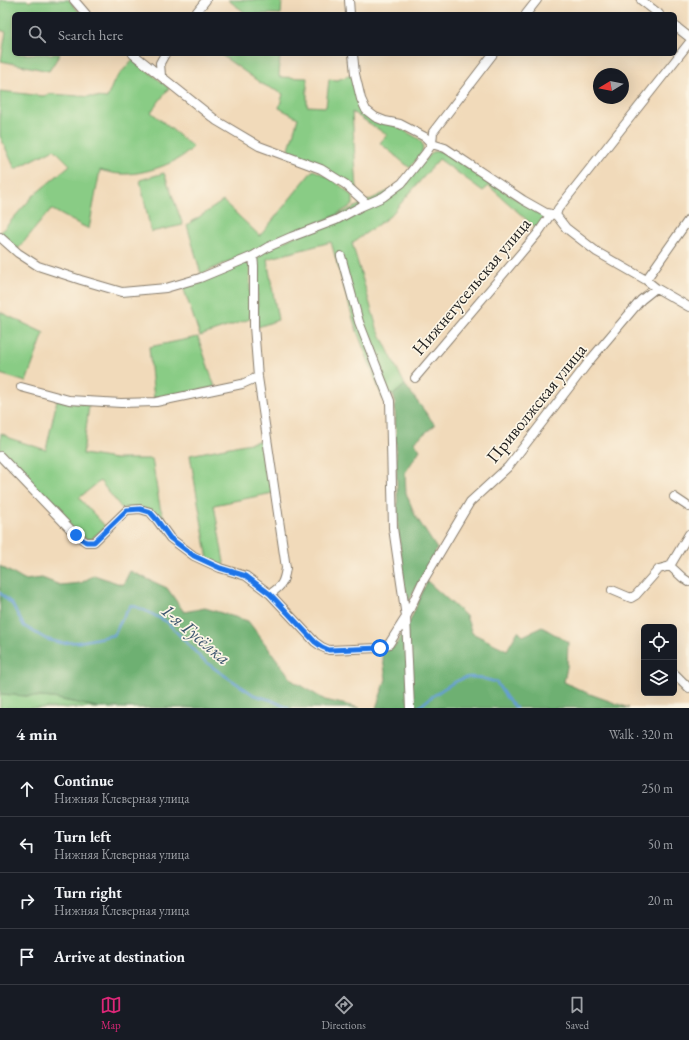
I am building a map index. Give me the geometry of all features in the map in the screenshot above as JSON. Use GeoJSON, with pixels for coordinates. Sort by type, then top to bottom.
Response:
{"type":"FeatureCollection","features":[{"type":"Feature","properties":{"kind":"street"},"geometry":{"type":"LineString","coordinates":[[74,0],[84,12]]}},
{"type":"Feature","properties":{"kind":"street"},"geometry":{"type":"LineString","coordinates":[[197,12],[206,0]]}},
{"type":"Feature","properties":{"kind":"street"},"geometry":{"type":"LineString","coordinates":[[349,0],[350,12]]}},
{"type":"Feature","properties":{"kind":"street"},"geometry":{"type":"LineString","coordinates":[[528,12],[537,0]]}},
{"type":"Feature","properties":{"kind":"street"},"geometry":{"type":"LineString","coordinates":[[641,0],[656,12]]}},
{"type":"Feature","properties":{"kind":"street"},"geometry":{"type":"LineString","coordinates":[[677,28],[689,37]]}},
{"type":"Feature","properties":{"kind":"street","name":"Нижнегусельская улица"},"geometry":{"type":"LineString","coordinates":[[415,378],[563,203],[689,43]]}},
{"type":"Feature","properties":{"kind":"street"},"geometry":{"type":"LineString","coordinates":[[136,56],[217,121],[259,146],[321,169],[345,184],[367,204]]}},
{"type":"Feature","properties":{"kind":"street"},"geometry":{"type":"LineString","coordinates":[[161,76],[160,63],[164,56]]}},
{"type":"Feature","properties":{"kind":"street"},"geometry":{"type":"LineString","coordinates":[[353,56],[355,74],[361,99],[366,110],[374,117],[400,124],[424,137],[432,144],[446,148],[524,200],[546,213],[553,215],[566,228],[597,252],[689,307]]}},
{"type":"Feature","properties":{"kind":"street"},"geometry":{"type":"LineString","coordinates":[[0,237],[18,253],[38,266],[122,292],[166,288],[200,278],[253,256],[268,247],[336,220],[383,196],[402,183],[432,144],[433,132],[491,56]]}},
{"type":"Feature","properties":{"kind":"street"},"geometry":{"type":"LineString","coordinates":[[646,280],[689,219]]}},
{"type":"Feature","properties":{"kind":"street"},"geometry":{"type":"LineString","coordinates":[[253,256],[254,326],[258,377],[286,568],[285,578],[281,586],[270,594]]}},
{"type":"Feature","properties":{"kind":"street"},"geometry":{"type":"LineString","coordinates":[[341,256],[359,322],[390,402],[393,528],[406,617],[410,708]]}},
{"type":"Feature","properties":{"kind":"street","name":"Приволжская улица"},"geometry":{"type":"LineString","coordinates":[[0,456],[76,535],[86,542],[94,542],[127,510],[140,509],[150,512],[170,538],[194,556],[220,568],[246,576],[270,594],[315,642],[322,647],[329,650],[380,648],[389,644],[406,617],[423,581],[470,502],[508,467],[591,359],[642,300],[656,288]]}},
{"type":"Feature","properties":{"kind":"street"},"geometry":{"type":"LineString","coordinates":[[21,387],[69,400],[121,403],[156,402],[242,384],[258,377]]}},
{"type":"Feature","properties":{"kind":"street"},"geometry":{"type":"LineString","coordinates":[[674,497],[689,507]]}},
{"type":"Feature","properties":{"kind":"street"},"geometry":{"type":"LineString","coordinates":[[612,590],[631,598],[636,595],[659,569],[670,566],[689,534]]}},
{"type":"Feature","properties":{"kind":"street"},"geometry":{"type":"LineString","coordinates":[[670,566],[689,582]]}},
{"type":"Feature","properties":{"kind":"street"},"geometry":{"type":"LineString","coordinates":[[677,676],[689,688]]}},
{"type":"Feature","properties":{"kind":"green space"},"geometry":{"type":"Polygon","coordinates":[[[0,0],[27,0],[29,2],[33,0],[69,0],[79,12],[12,12],[12,56],[59,56],[49,71],[1,61],[6,32],[0,30],[0,0]]]}},
{"type":"Feature","properties":{"kind":"green space"},"geometry":{"type":"Polygon","coordinates":[[[228,0],[282,0],[281,12],[244,12],[228,0]]]}},
{"type":"Feature","properties":{"kind":"green space"},"geometry":{"type":"Polygon","coordinates":[[[223,56],[280,56],[279,77],[307,78],[307,106],[326,107],[329,79],[337,80],[351,75],[364,112],[398,127],[419,139],[423,145],[422,152],[410,168],[380,143],[387,135],[352,112],[357,189],[349,182],[288,152],[298,118],[279,108],[283,94],[262,84],[223,56]]]}},
{"type":"Feature","properties":{"kind":"green space"},"geometry":{"type":"Polygon","coordinates":[[[133,59],[169,88],[151,112],[193,147],[187,153],[170,163],[150,170],[131,174],[122,174],[100,170],[89,229],[51,209],[18,249],[0,233],[34,195],[70,165],[54,149],[15,169],[0,136],[0,91],[43,96],[51,94],[107,98],[114,81],[133,59]]]}},
{"type":"Feature","properties":{"kind":"green space"},"geometry":{"type":"Polygon","coordinates":[[[444,151],[545,218],[538,230],[489,186],[483,191],[439,159],[390,216],[352,243],[377,328],[405,385],[393,395],[383,399],[355,326],[331,242],[267,259],[278,320],[258,327],[257,258],[268,249],[405,183],[433,152],[444,151]]]}},
{"type":"Feature","properties":{"kind":"green space"},"geometry":{"type":"Polygon","coordinates":[[[313,170],[330,178],[344,189],[353,197],[353,205],[334,216],[201,274],[187,225],[223,201],[260,236],[313,170]]]}},
{"type":"Feature","properties":{"kind":"green space"},"geometry":{"type":"Polygon","coordinates":[[[164,173],[183,225],[151,232],[140,180],[164,173]]]}},
{"type":"Feature","properties":{"kind":"green space"},"geometry":{"type":"Polygon","coordinates":[[[244,263],[248,263],[250,266],[250,319],[200,336],[183,287],[244,263]]]}},
{"type":"Feature","properties":{"kind":"green space"},"geometry":{"type":"Polygon","coordinates":[[[0,312],[44,333],[26,382],[0,374],[0,312]]]}},
{"type":"Feature","properties":{"kind":"green space"},"geometry":{"type":"Polygon","coordinates":[[[198,337],[215,387],[154,399],[149,347],[198,337]]]}},
{"type":"Feature","properties":{"kind":"green space"},"geometry":{"type":"Polygon","coordinates":[[[405,385],[435,425],[414,442],[420,450],[405,473],[406,493],[415,515],[437,549],[409,601],[406,600],[398,529],[395,401],[393,395],[405,385]]]}},
{"type":"Feature","properties":{"kind":"green space"},"geometry":{"type":"Polygon","coordinates":[[[57,400],[89,405],[83,454],[115,459],[152,459],[160,507],[171,535],[151,510],[123,510],[100,481],[79,498],[106,527],[91,539],[87,539],[78,533],[33,488],[0,451],[1,433],[12,439],[46,450],[57,400]]]}},
{"type":"Feature","properties":{"kind":"green space"},"geometry":{"type":"Polygon","coordinates":[[[265,440],[273,493],[214,505],[225,568],[208,560],[190,455],[265,440]]]}},
{"type":"Feature","properties":{"kind":"green space"},"geometry":{"type":"Polygon","coordinates":[[[0,566],[24,580],[42,578],[60,585],[81,583],[94,575],[123,585],[130,571],[167,588],[184,612],[205,608],[248,621],[293,681],[325,700],[360,708],[101,708],[53,698],[0,694],[0,566]]]}},
{"type":"Feature","properties":{"kind":"green space"},"geometry":{"type":"Polygon","coordinates":[[[427,581],[466,616],[472,633],[507,650],[518,631],[523,636],[542,627],[568,642],[567,667],[564,682],[587,693],[629,708],[376,708],[386,679],[382,652],[395,646],[411,619],[427,581]]]}},
{"type":"Feature","properties":{"kind":"green space"},"geometry":{"type":"Polygon","coordinates":[[[0,694],[53,698],[101,708],[0,708],[0,694]]]}},
{"type":"Feature","properties":{"kind":"waterway","name":"1-я Гусёлка"},"geometry":{"type":"LineString","coordinates":[[0,593],[12,604],[24,626],[46,639],[61,643],[79,642],[114,635],[131,605],[144,610],[167,622],[202,659],[218,671],[254,695],[271,700],[288,708]]}},
{"type":"Feature","properties":{"kind":"waterway","name":"1-я Гусёлка"},"geometry":{"type":"LineString","coordinates":[[418,708],[451,684],[471,677],[496,682],[506,697],[516,708]]}},
{"type":"Feature","properties":{"kind":"route"},"geometry":{"type":"LineString","coordinates":[[76,535],[86,542],[94,542],[127,510],[140,509],[150,512],[170,538],[194,556],[220,568],[246,576],[270,594],[315,642],[322,647],[329,650],[380,648]]}}]}
